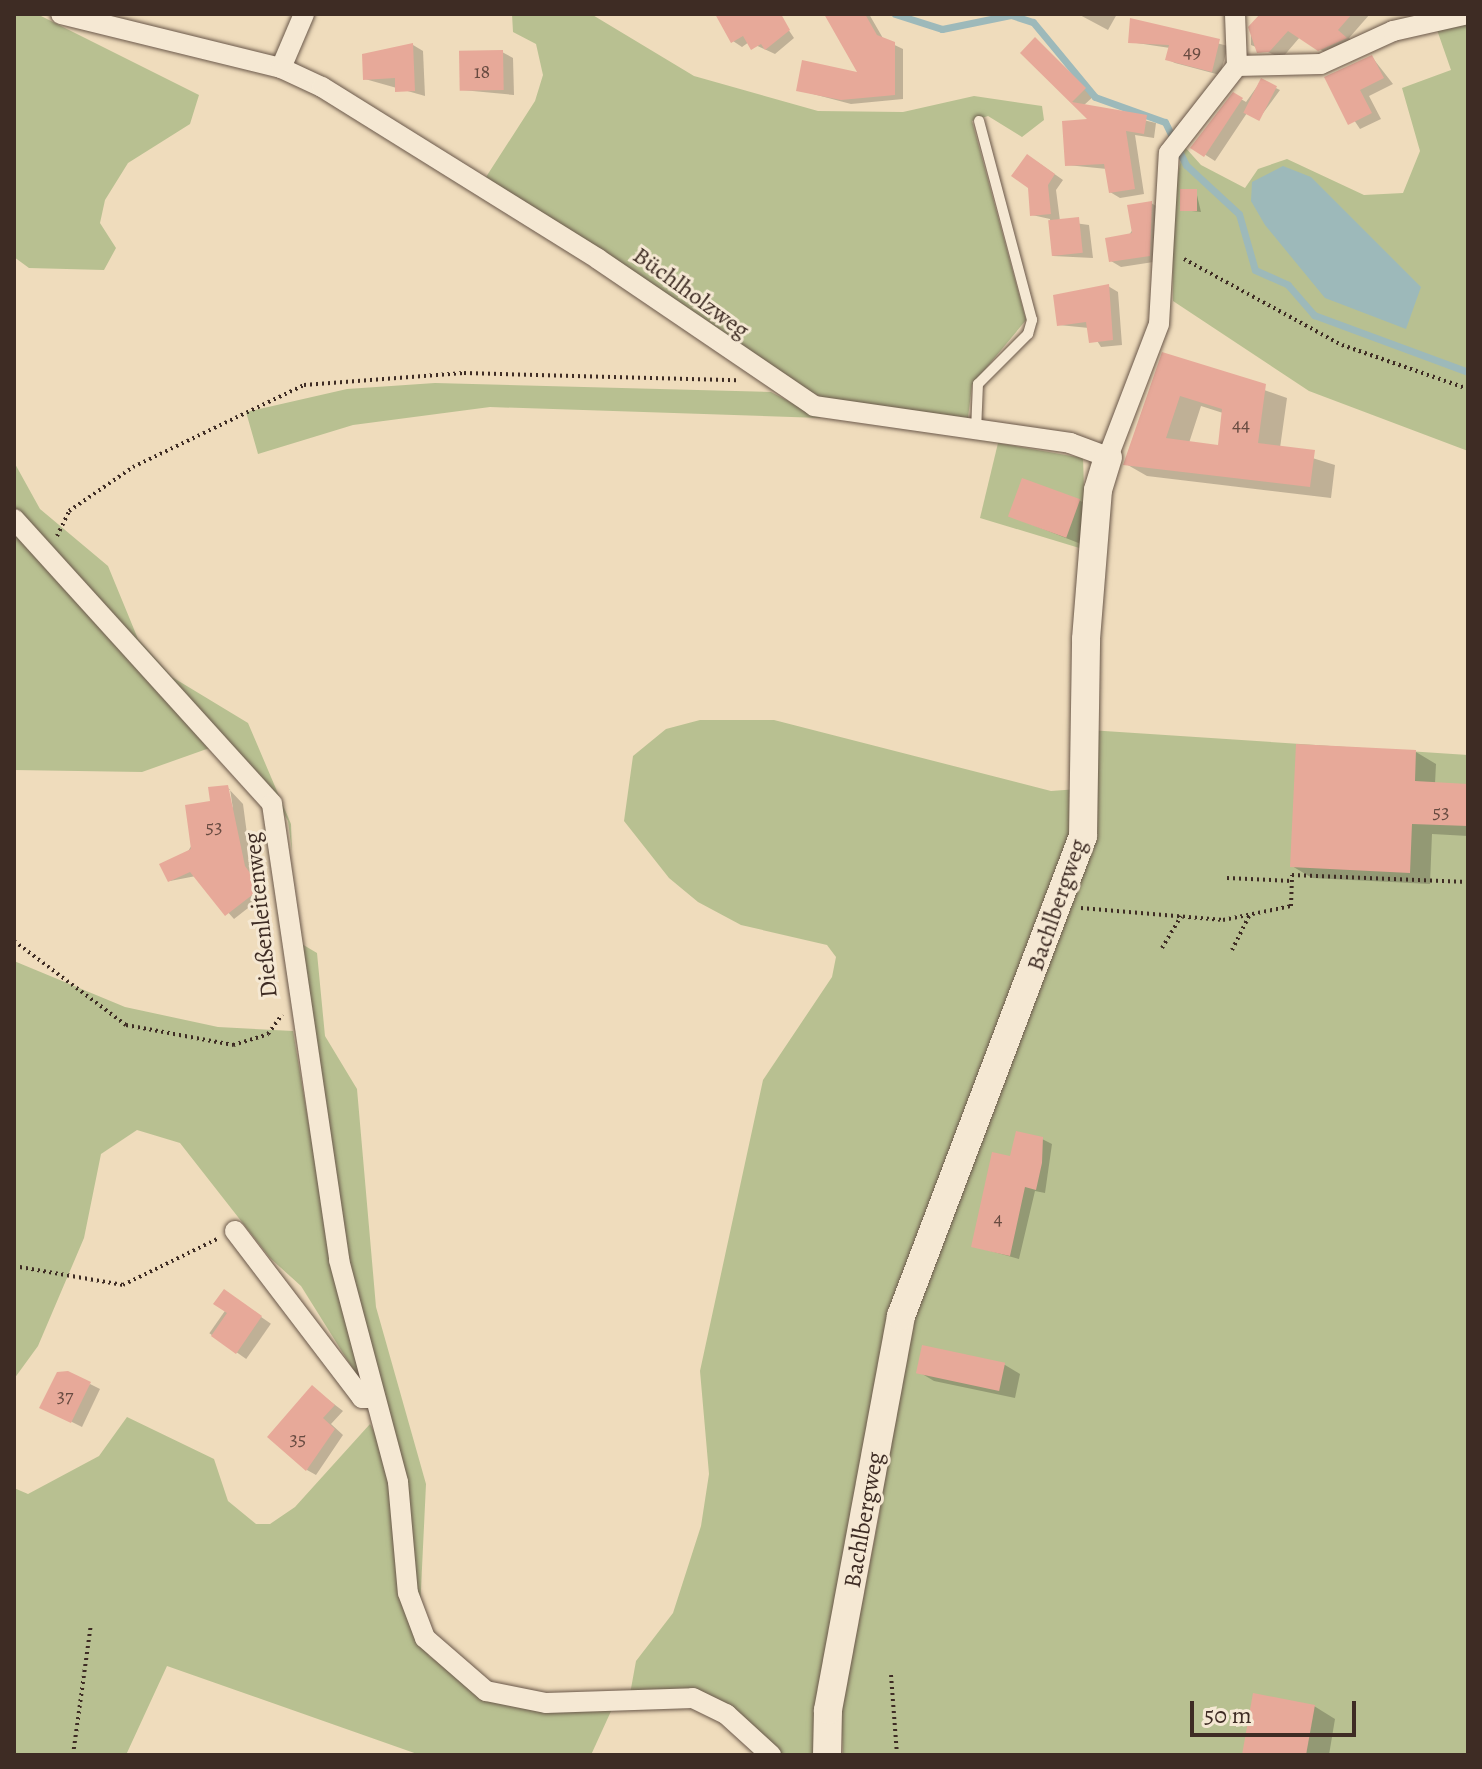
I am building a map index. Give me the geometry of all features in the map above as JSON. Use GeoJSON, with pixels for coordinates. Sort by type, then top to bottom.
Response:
{"type":"FeatureCollection","features":[{"type":"Feature","properties":{"kind":"street","name":"Büchlholzweg"},"geometry":{"type":"LineString","coordinates":[[61,14],[281,68],[418,142],[759,373],[836,413],[1070,443],[1108,457]]}},
{"type":"Feature","properties":{"kind":"street"},"geometry":{"type":"LineString","coordinates":[[281,68],[304,14]]}},
{"type":"Feature","properties":{"kind":"street"},"geometry":{"type":"LineString","coordinates":[[1235,14],[1237,66],[1321,64],[1393,31],[1468,14]]}},
{"type":"Feature","properties":{"kind":"street","name":"Bachlbergweg"},"geometry":{"type":"LineString","coordinates":[[827,1755],[828,1710],[901,1316],[1060,902],[1086,817],[1082,710],[1098,490],[1159,324],[1164,179],[1173,143],[1237,66]]}},
{"type":"Feature","properties":{"kind":"street","name":"Dießenleitenweg"},"geometry":{"type":"LineString","coordinates":[[14,519],[272,804],[304,1059],[339,1260],[372,1398],[398,1482],[414,1616],[461,1676],[486,1691],[546,1703],[693,1698],[726,1714],[771,1755]]}},
{"type":"Feature","properties":{"kind":"street"},"geometry":{"type":"LineString","coordinates":[[235,1231],[362,1398],[372,1398]]}},
{"type":"Feature","properties":{"kind":"lane"},"geometry":{"type":"LineString","coordinates":[[976,431],[978,384],[1028,334],[1032,320],[979,121]]}},
{"type":"Feature","properties":{"kind":"path"},"geometry":{"type":"LineString","coordinates":[[1199,267],[1342,345],[1468,389]]}},
{"type":"Feature","properties":{"kind":"path"},"geometry":{"type":"LineString","coordinates":[[58,542],[59,522],[69,511],[133,467],[304,385],[464,373],[710,381],[759,373]]}},
{"type":"Feature","properties":{"kind":"path"},"geometry":{"type":"LineString","coordinates":[[1060,902],[1181,916],[1250,914],[1291,906],[1292,875],[1468,882]]}},
{"type":"Feature","properties":{"kind":"path"},"geometry":{"type":"LineString","coordinates":[[1227,878],[1292,881]]}},
{"type":"Feature","properties":{"kind":"path"},"geometry":{"type":"LineString","coordinates":[[1232,950],[1250,914]]}},
{"type":"Feature","properties":{"kind":"path"},"geometry":{"type":"LineString","coordinates":[[1162,948],[1181,916]]}},
{"type":"Feature","properties":{"kind":"path"},"geometry":{"type":"LineString","coordinates":[[14,941],[126,1025],[233,1045],[268,1034],[282,1015]]}},
{"type":"Feature","properties":{"kind":"path"},"geometry":{"type":"LineString","coordinates":[[14,1266],[123,1285],[235,1231]]}},
{"type":"Feature","properties":{"kind":"path"},"geometry":{"type":"LineString","coordinates":[[73,1755],[89,1681],[91,1624]]}},
{"type":"Feature","properties":{"kind":"path"},"geometry":{"type":"LineString","coordinates":[[891,1675],[897,1755]]}},
{"type":"Feature","properties":{"kind":"green space"},"geometry":{"type":"Polygon","coordinates":[[[14,14],[37,14],[199,95],[190,124],[128,163],[105,200],[100,223],[116,248],[104,270],[29,268],[14,257],[14,14]]]}},
{"type":"Feature","properties":{"kind":"green space"},"geometry":{"type":"Polygon","coordinates":[[[512,14],[591,14],[694,76],[818,111],[903,112],[974,96],[1042,106],[1044,120],[1022,137],[988,116],[972,121],[1026,320],[972,385],[968,418],[823,398],[797,385],[486,177],[535,101],[543,75],[536,44],[513,32],[512,14]]]}},
{"type":"Feature","properties":{"kind":"green space"},"geometry":{"type":"Polygon","coordinates":[[[1468,21],[1468,451],[1309,391],[1173,301],[1172,201],[1184,146],[1201,165],[1245,188],[1258,169],[1287,159],[1364,195],[1403,193],[1420,151],[1402,88],[1451,70],[1436,27],[1468,21]]]}},
{"type":"Feature","properties":{"kind":"green space"},"geometry":{"type":"Polygon","coordinates":[[[435,383],[771,392],[821,418],[490,407],[353,425],[258,454],[246,412],[347,389],[435,383]]]}},
{"type":"Feature","properties":{"kind":"green space"},"geometry":{"type":"Polygon","coordinates":[[[998,443],[1083,458],[1086,550],[980,518],[998,443]]]}},
{"type":"Feature","properties":{"kind":"green space"},"geometry":{"type":"Polygon","coordinates":[[[14,462],[40,509],[108,566],[138,639],[172,677],[248,723],[291,824],[292,852],[288,821],[268,784],[14,512],[14,462]]]}},
{"type":"Feature","properties":{"kind":"green space"},"geometry":{"type":"Polygon","coordinates":[[[14,524],[218,745],[142,772],[14,770],[14,524]]]}},
{"type":"Feature","properties":{"kind":"green space"},"geometry":{"type":"Polygon","coordinates":[[[700,720],[774,720],[1051,791],[1078,789],[1089,730],[1468,755],[1468,1755],[843,1755],[841,1712],[880,1511],[861,1506],[816,1755],[777,1755],[723,1707],[630,1694],[636,1661],[673,1613],[701,1526],[709,1474],[700,1371],[763,1080],[832,977],[836,957],[827,945],[741,925],[698,902],[669,878],[624,821],[633,756],[666,729],[700,720]]]}},
{"type":"Feature","properties":{"kind":"green space"},"geometry":{"type":"Polygon","coordinates":[[[295,940],[317,953],[325,1036],[357,1089],[376,1307],[426,1484],[420,1610],[355,1312],[295,940]]]}},
{"type":"Feature","properties":{"kind":"green space"},"geometry":{"type":"Polygon","coordinates":[[[14,961],[125,1007],[218,1027],[293,1031],[334,1274],[361,1382],[301,1286],[270,1258],[180,1143],[137,1130],[101,1154],[84,1238],[38,1346],[14,1379],[14,961]]]}},
{"type":"Feature","properties":{"kind":"green space"},"geometry":{"type":"Polygon","coordinates":[[[127,1417],[214,1459],[228,1501],[256,1524],[270,1524],[295,1507],[370,1424],[382,1447],[412,1628],[429,1656],[494,1701],[612,1709],[591,1755],[420,1755],[167,1666],[126,1755],[14,1755],[14,1488],[28,1494],[99,1456],[127,1417]]]}},
{"type":"Feature","properties":{"kind":"water"},"geometry":{"type":"Polygon","coordinates":[[[1283,166],[1311,177],[1421,287],[1406,329],[1325,298],[1265,225],[1251,201],[1252,182],[1283,166]]]}},
{"type":"Feature","properties":{"kind":"building"},"geometry":{"type":"Polygon","coordinates":[[[715,14],[781,14],[790,30],[765,50],[761,44],[751,50],[743,36],[731,43],[715,14]]]}},
{"type":"Feature","properties":{"kind":"building"},"geometry":{"type":"Polygon","coordinates":[[[824,14],[865,14],[877,35],[895,42],[895,95],[841,100],[796,91],[802,60],[857,72],[824,14]]]}},
{"type":"Feature","properties":{"kind":"building"},"geometry":{"type":"Polygon","coordinates":[[[1260,14],[1352,14],[1338,30],[1347,38],[1318,51],[1288,31],[1269,52],[1257,53],[1248,27],[1260,14]]]}},
{"type":"Feature","properties":{"kind":"building"},"geometry":{"type":"Polygon","coordinates":[[[1130,18],[1220,39],[1212,72],[1165,60],[1169,45],[1128,43],[1130,18]]]}},
{"type":"Feature","properties":{"kind":"building"},"geometry":{"type":"Polygon","coordinates":[[[1035,37],[1086,88],[1072,102],[1147,115],[1144,134],[1126,131],[1135,189],[1109,193],[1104,164],[1065,166],[1062,121],[1087,119],[1020,53],[1035,37]]]}},
{"type":"Feature","properties":{"kind":"building"},"geometry":{"type":"Polygon","coordinates":[[[413,43],[415,91],[395,92],[395,78],[363,80],[362,54],[413,43]]]}},
{"type":"Feature","properties":{"kind":"building"},"geometry":{"type":"Polygon","coordinates":[[[503,50],[504,90],[460,91],[459,51],[503,50]]]}},
{"type":"Feature","properties":{"kind":"building"},"geometry":{"type":"Polygon","coordinates":[[[1372,55],[1384,78],[1360,90],[1372,113],[1348,125],[1324,77],[1372,55]]]}},
{"type":"Feature","properties":{"kind":"building"},"geometry":{"type":"Polygon","coordinates":[[[1261,78],[1277,86],[1259,121],[1243,113],[1261,78]]]}},
{"type":"Feature","properties":{"kind":"building"},"geometry":{"type":"Polygon","coordinates":[[[1233,92],[1243,98],[1204,157],[1190,148],[1233,92]]]}},
{"type":"Feature","properties":{"kind":"building"},"geometry":{"type":"Polygon","coordinates":[[[1027,154],[1055,174],[1048,185],[1051,214],[1030,216],[1028,188],[1011,176],[1027,154]]]}},
{"type":"Feature","properties":{"kind":"building"},"geometry":{"type":"Polygon","coordinates":[[[1180,189],[1197,189],[1197,211],[1180,211],[1180,189]]]}},
{"type":"Feature","properties":{"kind":"building"},"geometry":{"type":"Polygon","coordinates":[[[1152,201],[1150,256],[1109,262],[1105,238],[1132,233],[1127,205],[1152,201]]]}},
{"type":"Feature","properties":{"kind":"building"},"geometry":{"type":"Polygon","coordinates":[[[1079,217],[1083,253],[1052,256],[1048,220],[1079,217]]]}},
{"type":"Feature","properties":{"kind":"building"},"geometry":{"type":"Polygon","coordinates":[[[1109,284],[1113,340],[1089,343],[1086,322],[1057,326],[1053,295],[1109,284]]]}},
{"type":"Feature","properties":{"kind":"building"},"geometry":{"type":"Polygon","coordinates":[[[1162,352],[1266,384],[1258,443],[1315,450],[1310,487],[1123,465],[1162,352]],[[1180,396],[1166,438],[1218,445],[1222,409],[1180,396]]]}},
{"type":"Feature","properties":{"kind":"building"},"geometry":{"type":"Polygon","coordinates":[[[1022,478],[1080,499],[1066,538],[1008,517],[1022,478]]]}},
{"type":"Feature","properties":{"kind":"building"},"geometry":{"type":"Polygon","coordinates":[[[1296,744],[1416,750],[1415,781],[1468,784],[1468,826],[1412,824],[1410,873],[1290,867],[1296,744]]]}},
{"type":"Feature","properties":{"kind":"building"},"geometry":{"type":"Polygon","coordinates":[[[228,785],[245,866],[261,888],[225,916],[190,872],[168,882],[159,864],[191,849],[185,805],[210,801],[208,787],[228,785]]]}},
{"type":"Feature","properties":{"kind":"building"},"geometry":{"type":"Polygon","coordinates":[[[1016,1131],[1043,1137],[1042,1163],[1036,1190],[1025,1187],[1010,1256],[971,1247],[992,1152],[1010,1156],[1016,1131]]]}},
{"type":"Feature","properties":{"kind":"building"},"geometry":{"type":"Polygon","coordinates":[[[224,1289],[262,1316],[236,1354],[211,1336],[227,1313],[213,1304],[224,1289]]]}},
{"type":"Feature","properties":{"kind":"building"},"geometry":{"type":"Polygon","coordinates":[[[922,1345],[1005,1363],[999,1391],[916,1373],[922,1345]]]}},
{"type":"Feature","properties":{"kind":"building"},"geometry":{"type":"Polygon","coordinates":[[[68,1371],[91,1382],[71,1423],[39,1408],[57,1372],[68,1371]]]}},
{"type":"Feature","properties":{"kind":"building"},"geometry":{"type":"Polygon","coordinates":[[[312,1385],[335,1405],[323,1418],[335,1429],[306,1471],[267,1437],[312,1385]]]}},
{"type":"Feature","properties":{"kind":"building"},"geometry":{"type":"Polygon","coordinates":[[[1253,1693],[1315,1705],[1306,1755],[1242,1755],[1253,1693]]]}},
{"type":"Feature","properties":{"kind":"waterway"},"geometry":{"type":"LineString","coordinates":[[895,14],[942,29],[1011,15],[1033,22],[1095,97],[1165,122],[1186,165],[1239,214],[1255,270],[1288,285],[1314,315],[1468,372]]}}]}
